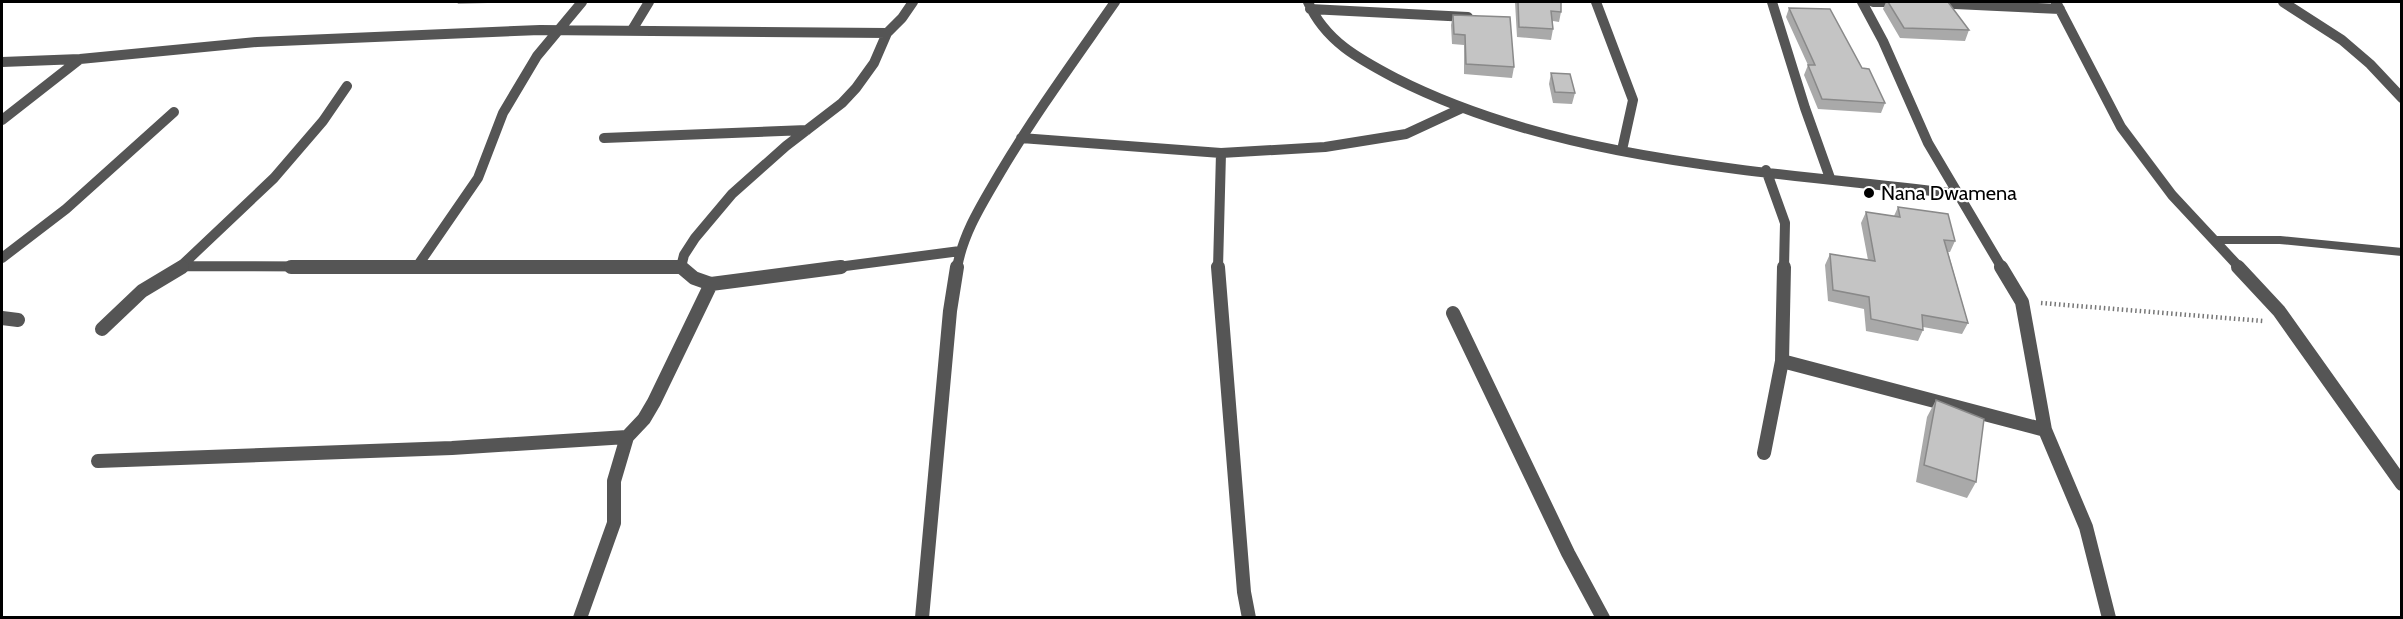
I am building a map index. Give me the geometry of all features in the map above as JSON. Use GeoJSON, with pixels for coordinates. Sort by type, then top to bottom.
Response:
{"type":"FeatureCollection","features":[{"type":"Feature","properties":{"kind":"street"},"geometry":{"type":"LineString","coordinates":[[416,268],[468,195],[489,154],[503,113],[537,56],[582,2]]}},
{"type":"Feature","properties":{"kind":"street"},"geometry":{"type":"LineString","coordinates":[[632,30],[649,2]]}},
{"type":"Feature","properties":{"kind":"street"},"geometry":{"type":"LineString","coordinates":[[681,267],[684,255],[695,238],[732,194],[807,130],[842,104],[874,63],[887,33],[903,18],[913,2]]}},
{"type":"Feature","properties":{"kind":"street"},"geometry":{"type":"LineString","coordinates":[[922,618],[950,311],[960,252],[973,219],[1021,138],[1114,2]]}},
{"type":"Feature","properties":{"kind":"street"},"geometry":{"type":"LineString","coordinates":[[1596,2],[1633,100],[1622,150]]}},
{"type":"Feature","properties":{"kind":"street"},"geometry":{"type":"LineString","coordinates":[[1772,2],[1790,55],[1804,108],[1830,178]]}},
{"type":"Feature","properties":{"kind":"street"},"geometry":{"type":"LineString","coordinates":[[1862,2],[1884,39],[1917,126],[2022,302],[2045,429],[2086,527],[2109,618]]}},
{"type":"Feature","properties":{"kind":"street"},"geometry":{"type":"LineString","coordinates":[[1873,2],[2057,5],[2121,127],[2172,195],[2288,323],[2402,484]]}},
{"type":"Feature","properties":{"kind":"street"},"geometry":{"type":"LineString","coordinates":[[2283,2],[2342,40],[2370,64],[2401,98]]}},
{"type":"Feature","properties":{"kind":"street"},"geometry":{"type":"LineString","coordinates":[[1483,18],[1309,5],[1318,26],[1347,50],[1402,82],[1460,109],[1511,125],[1622,150],[1695,162],[1958,194]]}},
{"type":"Feature","properties":{"kind":"street"},"geometry":{"type":"LineString","coordinates":[[2,62],[80,58],[257,42],[560,29],[887,33]]}},
{"type":"Feature","properties":{"kind":"street"},"geometry":{"type":"LineString","coordinates":[[2,120],[80,58]]}},
{"type":"Feature","properties":{"kind":"street"},"geometry":{"type":"LineString","coordinates":[[102,329],[142,291],[183,266],[294,156],[323,121],[347,86]]}},
{"type":"Feature","properties":{"kind":"street"},"geometry":{"type":"LineString","coordinates":[[1021,138],[1221,153],[1325,147],[1395,135],[1425,127],[1460,109]]}},
{"type":"Feature","properties":{"kind":"street"},"geometry":{"type":"LineString","coordinates":[[2,258],[66,209],[174,112]]}},
{"type":"Feature","properties":{"kind":"street"},"geometry":{"type":"LineString","coordinates":[[604,138],[807,130]]}},
{"type":"Feature","properties":{"kind":"street"},"geometry":{"type":"LineString","coordinates":[[1221,153],[1218,277],[1244,592],[1249,618]]}},
{"type":"Feature","properties":{"kind":"street"},"geometry":{"type":"LineString","coordinates":[[1764,453],[1782,361],[1785,223],[1766,170]]}},
{"type":"Feature","properties":{"kind":"street"},"geometry":{"type":"LineString","coordinates":[[183,266],[681,267],[694,278],[711,284],[960,252]]}},
{"type":"Feature","properties":{"kind":"street"},"geometry":{"type":"LineString","coordinates":[[580,618],[614,523],[614,481],[627,437],[644,419],[654,402],[711,284]]}},
{"type":"Feature","properties":{"kind":"street"},"geometry":{"type":"LineString","coordinates":[[1453,313],[1568,553],[1603,618]]}},
{"type":"Feature","properties":{"kind":"street"},"geometry":{"type":"LineString","coordinates":[[2,318],[18,320]]}},
{"type":"Feature","properties":{"kind":"street"},"geometry":{"type":"LineString","coordinates":[[1782,361],[2045,429]]}},
{"type":"Feature","properties":{"kind":"street"},"geometry":{"type":"LineString","coordinates":[[98,461],[452,448],[627,437]]}},
{"type":"Feature","properties":{"kind":"lane"},"geometry":{"type":"LineString","coordinates":[[2214,240],[2280,240],[2402,252]]}},
{"type":"Feature","properties":{"kind":"path"},"geometry":{"type":"LineString","coordinates":[[2022,302],[2288,323]]}},
{"type":"Feature","properties":{"kind":"building"},"geometry":{"type":"Polygon","coordinates":[[[1518,2],[1561,2],[1561,12],[1551,11],[1553,29],[1519,27],[1518,2]]]}},
{"type":"Feature","properties":{"kind":"building"},"geometry":{"type":"Polygon","coordinates":[[[1888,2],[1948,2],[1969,30],[1904,28],[1888,2]]]}},
{"type":"Feature","properties":{"kind":"building"},"geometry":{"type":"Polygon","coordinates":[[[1789,8],[1830,9],[1862,68],[1869,69],[1885,103],[1822,99],[1808,65],[1815,65],[1789,8]]]}},
{"type":"Feature","properties":{"kind":"building"},"geometry":{"type":"Polygon","coordinates":[[[1453,15],[1510,17],[1514,67],[1466,64],[1465,35],[1454,34],[1453,15]]]}},
{"type":"Feature","properties":{"kind":"building"},"geometry":{"type":"Polygon","coordinates":[[[1551,73],[1570,74],[1575,93],[1555,92],[1551,73]]]}},
{"type":"Feature","properties":{"kind":"building"},"geometry":{"type":"Polygon","coordinates":[[[1898,207],[1948,214],[1955,241],[1944,240],[1968,323],[1922,315],[1923,330],[1871,319],[1869,297],[1833,290],[1830,254],[1875,261],[1866,212],[1900,217],[1898,207]]]}},
{"type":"Feature","properties":{"kind":"building"},"geometry":{"type":"Polygon","coordinates":[[[1936,400],[1984,419],[1976,482],[1924,465],[1936,400]]]}},
{"type":"Feature","properties":{"kind":"place","name":"Nana Dwamena"},"geometry":{"type":"Point","coordinates":[1869,193]}}]}
